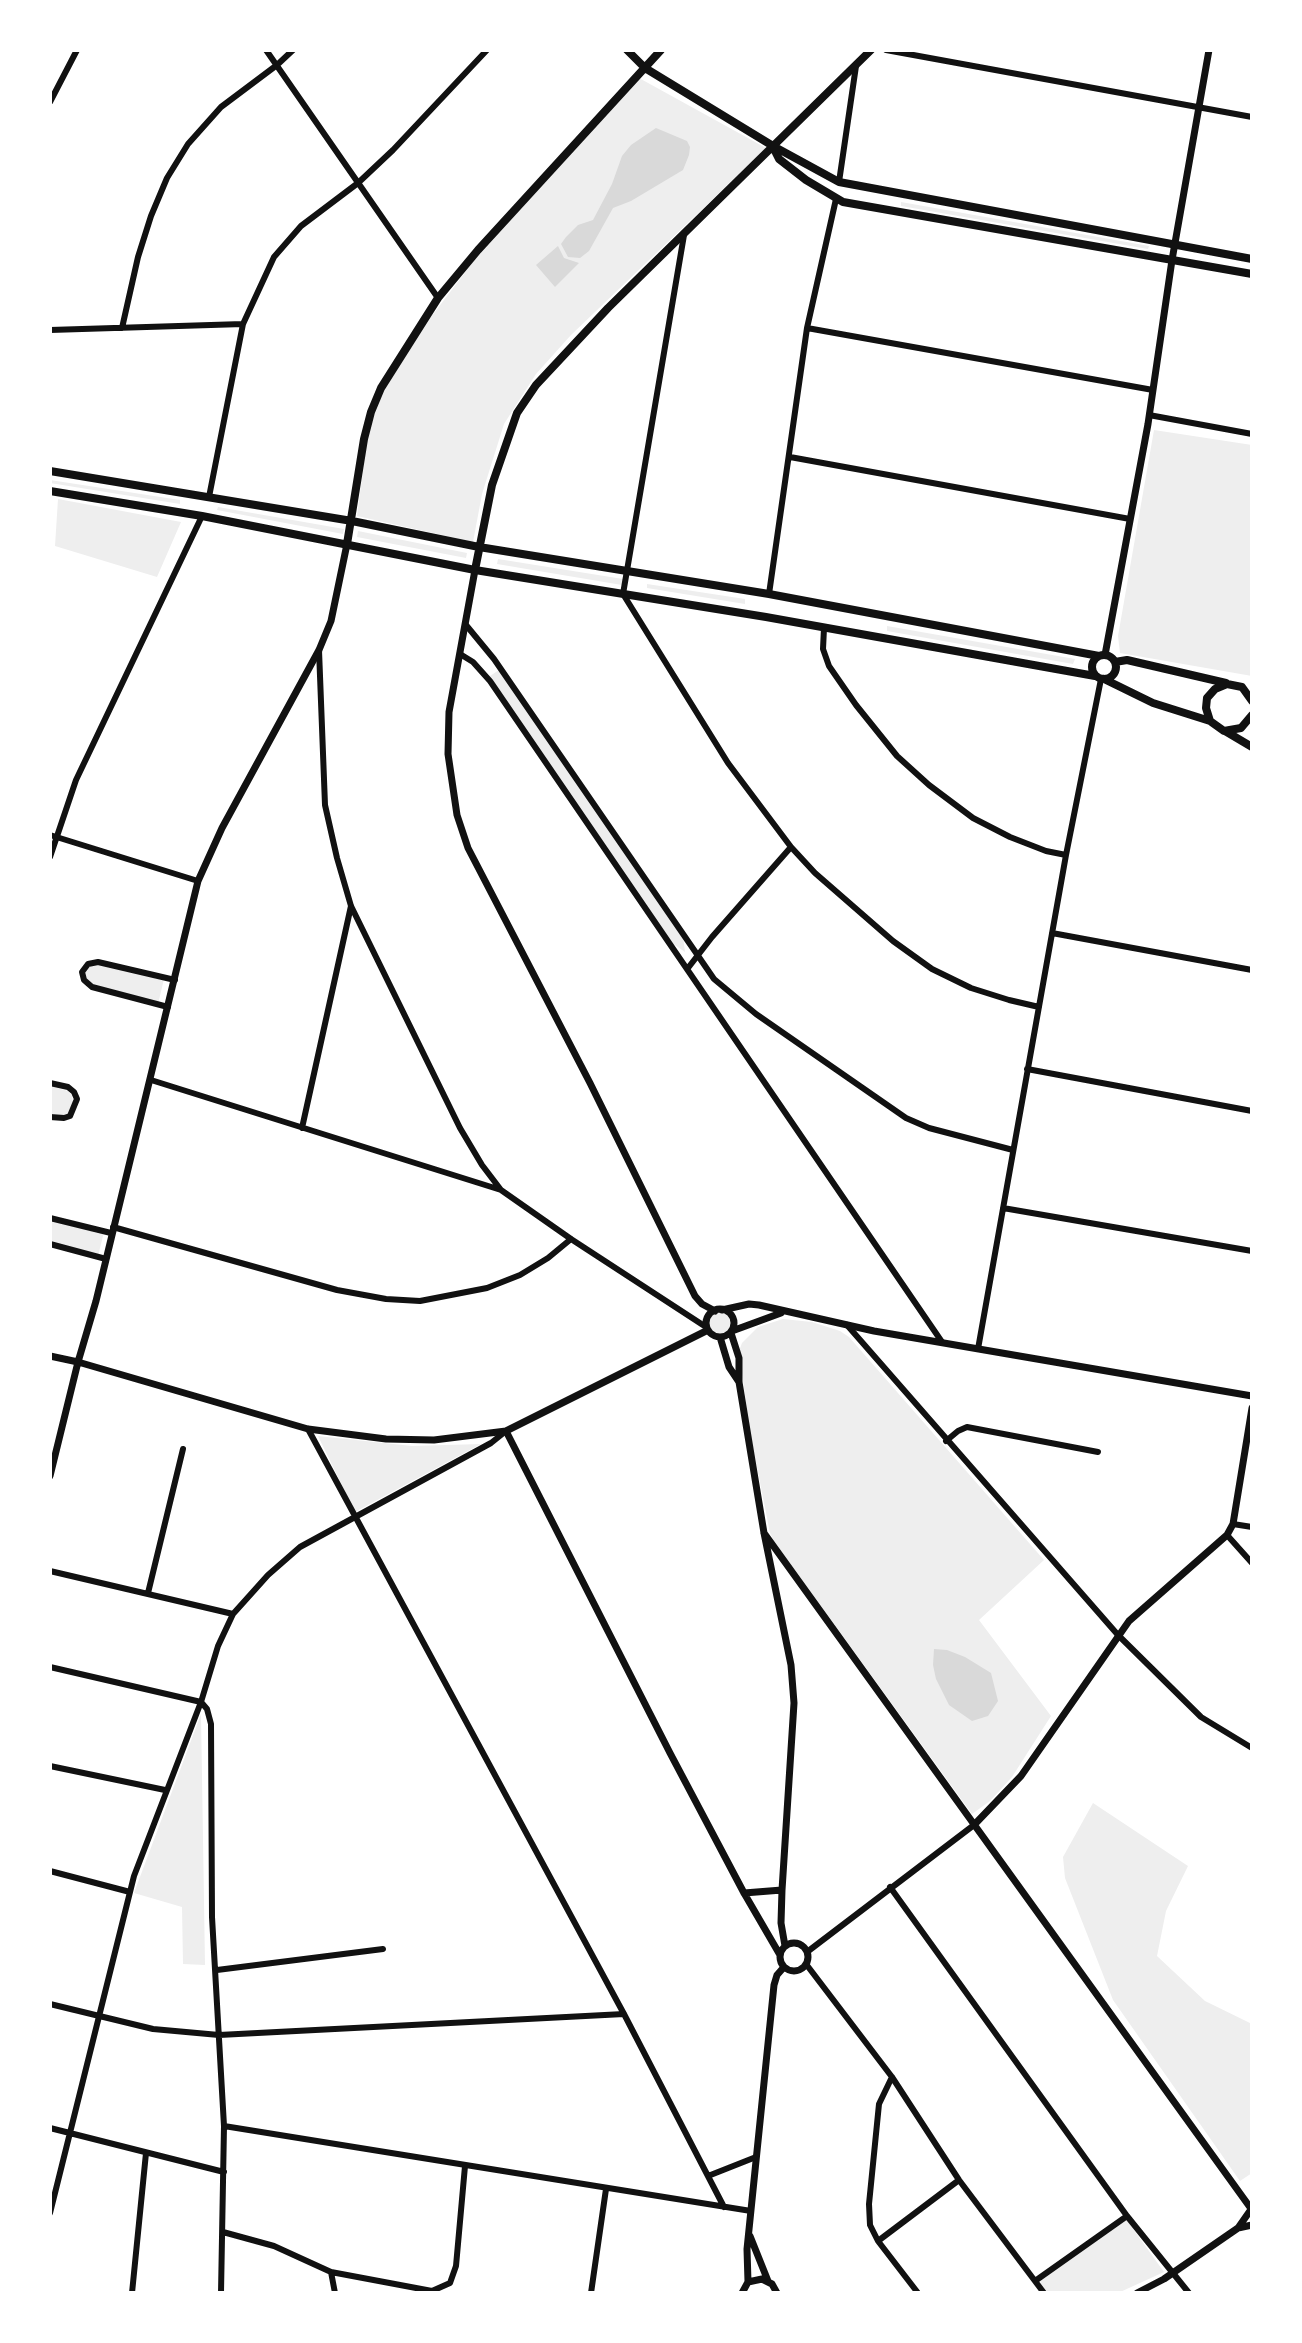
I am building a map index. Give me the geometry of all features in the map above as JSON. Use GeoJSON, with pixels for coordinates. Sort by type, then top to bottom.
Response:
{"type":"FeatureCollection","features":[{"type":"Feature","properties":{"kind":"main road"},"geometry":{"type":"LineString","coordinates":[[627,50],[645,68],[839,182],[1252,259]]}},
{"type":"Feature","properties":{"kind":"main road"},"geometry":{"type":"LineString","coordinates":[[347,544],[371,412],[381,388],[438,298],[661,50]]}},
{"type":"Feature","properties":{"kind":"main road"},"geometry":{"type":"LineString","coordinates":[[475,570],[492,485],[517,413],[536,385],[569,347],[871,50]]}},
{"type":"Feature","properties":{"kind":"main road"},"geometry":{"type":"LineString","coordinates":[[773,146],[779,159],[836,199],[1252,274]]}},
{"type":"Feature","properties":{"kind":"main road"},"geometry":{"type":"LineString","coordinates":[[50,471],[352,521],[479,547],[769,594],[1102,656],[1115,662],[1127,660],[1252,689]]}},
{"type":"Feature","properties":{"kind":"main road"},"geometry":{"type":"LineString","coordinates":[[50,491],[202,516],[475,570],[1100,678],[1153,703],[1210,721],[1252,747]]}},
{"type":"Feature","properties":{"kind":"main road"},"geometry":{"type":"LineString","coordinates":[[1100,678],[1092,665],[1102,656]]}},
{"type":"Feature","properties":{"kind":"main road"},"geometry":{"type":"LineString","coordinates":[[1100,678],[1111,677],[1116,672],[1115,662]]}},
{"type":"Feature","properties":{"kind":"main road"},"geometry":{"type":"LineString","coordinates":[[1210,721],[1207,698],[1215,689],[1227,684]]}},
{"type":"Feature","properties":{"kind":"main road"},"geometry":{"type":"LineString","coordinates":[[1242,687],[1252,701]]}},
{"type":"Feature","properties":{"kind":"main road"},"geometry":{"type":"LineString","coordinates":[[1224,731],[1233,731],[1251,721]]}},
{"type":"Feature","properties":{"kind":"street"},"geometry":{"type":"LineString","coordinates":[[50,102],[77,50]]}},
{"type":"Feature","properties":{"kind":"street"},"geometry":{"type":"LineString","coordinates":[[266,50],[438,298]]}},
{"type":"Feature","properties":{"kind":"street"},"geometry":{"type":"LineString","coordinates":[[122,328],[138,257],[167,178],[188,144],[221,107],[293,50]]}},
{"type":"Feature","properties":{"kind":"street"},"geometry":{"type":"LineString","coordinates":[[209,497],[243,324],[274,257],[301,226],[358,183],[487,50]]}},
{"type":"Feature","properties":{"kind":"street"},"geometry":{"type":"LineString","coordinates":[[886,50],[1252,117]]}},
{"type":"Feature","properties":{"kind":"street"},"geometry":{"type":"LineString","coordinates":[[1102,656],[1149,415],[1172,260],[1209,50]]}},
{"type":"Feature","properties":{"kind":"street"},"geometry":{"type":"LineString","coordinates":[[839,182],[856,66]]}},
{"type":"Feature","properties":{"kind":"street"},"geometry":{"type":"LineString","coordinates":[[769,594],[807,328],[836,199]]}},
{"type":"Feature","properties":{"kind":"street"},"geometry":{"type":"LineString","coordinates":[[684,235],[623,594],[728,763],[791,847],[855,910],[932,969],[971,988],[1039,1007]]}},
{"type":"Feature","properties":{"kind":"street"},"geometry":{"type":"LineString","coordinates":[[50,330],[243,324]]}},
{"type":"Feature","properties":{"kind":"street"},"geometry":{"type":"LineString","coordinates":[[807,328],[1153,390]]}},
{"type":"Feature","properties":{"kind":"street"},"geometry":{"type":"LineString","coordinates":[[1149,415],[1252,434]]}},
{"type":"Feature","properties":{"kind":"street"},"geometry":{"type":"LineString","coordinates":[[790,457],[1130,519]]}},
{"type":"Feature","properties":{"kind":"street"},"geometry":{"type":"LineString","coordinates":[[50,857],[53,836],[76,780],[202,516]]}},
{"type":"Feature","properties":{"kind":"street"},"geometry":{"type":"LineString","coordinates":[[50,1476],[151,1080],[198,881],[222,828],[319,650],[331,621],[347,544]]}},
{"type":"Feature","properties":{"kind":"street"},"geometry":{"type":"LineString","coordinates":[[475,570],[449,712],[448,754],[457,815],[468,848],[590,1083],[695,1296],[702,1304],[731,1315],[731,1332],[739,1358],[739,1382],[764,1533],[791,1665],[794,1703],[782,1890],[781,1923],[785,1946],[780,1955]]}},
{"type":"Feature","properties":{"kind":"street"},"geometry":{"type":"LineString","coordinates":[[466,625],[503,672],[714,979],[756,1014],[882,1103],[929,1128],[1013,1150]]}},
{"type":"Feature","properties":{"kind":"street"},"geometry":{"type":"LineString","coordinates":[[824,628],[823,649],[829,666],[897,756],[973,818],[1022,842],[1066,855]]}},
{"type":"Feature","properties":{"kind":"street"},"geometry":{"type":"LineString","coordinates":[[319,650],[325,805],[351,906],[460,1128],[501,1190]]}},
{"type":"Feature","properties":{"kind":"street"},"geometry":{"type":"LineString","coordinates":[[460,654],[473,662],[490,681],[942,1342]]}},
{"type":"Feature","properties":{"kind":"street"},"geometry":{"type":"LineString","coordinates":[[978,1349],[1100,678]]}},
{"type":"Feature","properties":{"kind":"street"},"geometry":{"type":"LineString","coordinates":[[53,836],[198,881]]}},
{"type":"Feature","properties":{"kind":"street"},"geometry":{"type":"LineString","coordinates":[[688,968],[791,847]]}},
{"type":"Feature","properties":{"kind":"street"},"geometry":{"type":"LineString","coordinates":[[302,1128],[351,906]]}},
{"type":"Feature","properties":{"kind":"street"},"geometry":{"type":"LineString","coordinates":[[1052,933],[1252,970]]}},
{"type":"Feature","properties":{"kind":"street"},"geometry":{"type":"LineString","coordinates":[[168,1007],[92,987],[84,980],[82,972],[88,964],[98,962],[175,980]]}},
{"type":"Feature","properties":{"kind":"street"},"geometry":{"type":"LineString","coordinates":[[1027,1069],[1252,1111]]}},
{"type":"Feature","properties":{"kind":"street"},"geometry":{"type":"LineString","coordinates":[[151,1080],[501,1190],[720,1337],[729,1367],[739,1382]]}},
{"type":"Feature","properties":{"kind":"street"},"geometry":{"type":"LineString","coordinates":[[50,1083],[68,1087],[77,1099],[70,1116],[50,1117]]}},
{"type":"Feature","properties":{"kind":"street"},"geometry":{"type":"LineString","coordinates":[[1003,1208],[1252,1251]]}},
{"type":"Feature","properties":{"kind":"street"},"geometry":{"type":"LineString","coordinates":[[50,1218],[112,1230],[337,1290],[386,1299],[420,1301],[487,1288],[520,1275],[571,1239]]}},
{"type":"Feature","properties":{"kind":"street"},"geometry":{"type":"LineString","coordinates":[[50,1244],[106,1259]]}},
{"type":"Feature","properties":{"kind":"street"},"geometry":{"type":"LineString","coordinates":[[707,1329],[708,1317],[719,1310],[749,1304],[978,1349],[1252,1396]]}},
{"type":"Feature","properties":{"kind":"street"},"geometry":{"type":"LineString","coordinates":[[720,1337],[783,1312]]}},
{"type":"Feature","properties":{"kind":"street"},"geometry":{"type":"LineString","coordinates":[[847,1325],[1118,1635],[1201,1717],[1252,1748]]}},
{"type":"Feature","properties":{"kind":"street"},"geometry":{"type":"LineString","coordinates":[[50,2213],[130,1892],[165,1790],[201,1702],[218,1646],[233,1614],[268,1575],[300,1547],[491,1443],[506,1431],[707,1329]]}},
{"type":"Feature","properties":{"kind":"street"},"geometry":{"type":"LineString","coordinates":[[50,1356],[308,1429],[386,1439],[434,1440],[506,1431]]}},
{"type":"Feature","properties":{"kind":"street"},"geometry":{"type":"LineString","coordinates":[[1044,2293],[959,2180],[892,2077],[806,1964],[807,1952],[974,1825],[1021,1776],[1107,1656],[1118,1635],[1227,1535],[1233,1524],[1252,1408]]}},
{"type":"Feature","properties":{"kind":"street"},"geometry":{"type":"LineString","coordinates":[[946,1441],[967,1427],[1098,1452]]}},
{"type":"Feature","properties":{"kind":"street"},"geometry":{"type":"LineString","coordinates":[[308,1429],[624,2014],[724,2207]]}},
{"type":"Feature","properties":{"kind":"street"},"geometry":{"type":"LineString","coordinates":[[506,1431],[784,1967]]}},
{"type":"Feature","properties":{"kind":"street"},"geometry":{"type":"LineString","coordinates":[[148,1593],[183,1449]]}},
{"type":"Feature","properties":{"kind":"street"},"geometry":{"type":"LineString","coordinates":[[1233,1524],[1252,1527]]}},
{"type":"Feature","properties":{"kind":"street"},"geometry":{"type":"LineString","coordinates":[[764,1533],[1252,2209],[1238,2228],[1173,2274],[1137,2293]]}},
{"type":"Feature","properties":{"kind":"street"},"geometry":{"type":"LineString","coordinates":[[1227,1535],[1252,1563]]}},
{"type":"Feature","properties":{"kind":"street"},"geometry":{"type":"LineString","coordinates":[[50,1571],[233,1614]]}},
{"type":"Feature","properties":{"kind":"street"},"geometry":{"type":"LineString","coordinates":[[50,1667],[201,1702],[207,1709],[211,1724],[212,1917],[224,2126],[221,2293]]}},
{"type":"Feature","properties":{"kind":"street"},"geometry":{"type":"LineString","coordinates":[[50,1766],[165,1790]]}},
{"type":"Feature","properties":{"kind":"street"},"geometry":{"type":"LineString","coordinates":[[50,1871],[130,1892]]}},
{"type":"Feature","properties":{"kind":"street"},"geometry":{"type":"LineString","coordinates":[[890,1887],[1127,2216],[1189,2293]]}},
{"type":"Feature","properties":{"kind":"street"},"geometry":{"type":"LineString","coordinates":[[744,1893],[782,1890]]}},
{"type":"Feature","properties":{"kind":"street"},"geometry":{"type":"LineString","coordinates":[[785,1946],[798,1943],[807,1952]]}},
{"type":"Feature","properties":{"kind":"street"},"geometry":{"type":"LineString","coordinates":[[217,1970],[383,1949]]}},
{"type":"Feature","properties":{"kind":"street"},"geometry":{"type":"LineString","coordinates":[[784,1967],[796,1971],[806,1964]]}},
{"type":"Feature","properties":{"kind":"street"},"geometry":{"type":"LineString","coordinates":[[742,2293],[748,2282],[751,2211],[774,1985],[784,1967]]}},
{"type":"Feature","properties":{"kind":"street"},"geometry":{"type":"LineString","coordinates":[[50,2004],[176,2033],[219,2035],[624,2014]]}},
{"type":"Feature","properties":{"kind":"street"},"geometry":{"type":"LineString","coordinates":[[892,2077],[879,2104],[869,2204],[870,2225],[878,2241],[918,2293]]}},
{"type":"Feature","properties":{"kind":"street"},"geometry":{"type":"LineString","coordinates":[[224,2126],[751,2211]]}},
{"type":"Feature","properties":{"kind":"street"},"geometry":{"type":"LineString","coordinates":[[50,2128],[224,2172]]}},
{"type":"Feature","properties":{"kind":"street"},"geometry":{"type":"LineString","coordinates":[[132,2293],[146,2153]]}},
{"type":"Feature","properties":{"kind":"street"},"geometry":{"type":"LineString","coordinates":[[708,2176],[756,2157]]}},
{"type":"Feature","properties":{"kind":"street"},"geometry":{"type":"LineString","coordinates":[[223,2232],[274,2246],[331,2272],[432,2291],[443,2288],[450,2283],[456,2266],[465,2166]]}},
{"type":"Feature","properties":{"kind":"street"},"geometry":{"type":"LineString","coordinates":[[878,2241],[959,2180]]}},
{"type":"Feature","properties":{"kind":"street"},"geometry":{"type":"LineString","coordinates":[[591,2293],[606,2189]]}},
{"type":"Feature","properties":{"kind":"street"},"geometry":{"type":"LineString","coordinates":[[1035,2281],[1127,2216]]}},
{"type":"Feature","properties":{"kind":"street"},"geometry":{"type":"LineString","coordinates":[[1238,2228],[1252,2225]]}},
{"type":"Feature","properties":{"kind":"street"},"geometry":{"type":"LineString","coordinates":[[750,2234],[768,2281],[777,2293]]}},
{"type":"Feature","properties":{"kind":"street"},"geometry":{"type":"LineString","coordinates":[[331,2272],[335,2293]]}},
{"type":"Feature","properties":{"kind":"street"},"geometry":{"type":"LineString","coordinates":[[748,2282],[756,2279],[768,2281]]}},
{"type":"Feature","properties":{"kind":"shaded area"},"geometry":{"type":"Polygon","coordinates":[[[639,78],[766,148],[571,335],[536,374],[504,424],[482,494],[473,542],[357,516],[367,440],[374,416],[384,390],[431,317],[473,262],[639,78]]]}},
{"type":"Feature","properties":{"kind":"shaded area"},"geometry":{"type":"Polygon","coordinates":[[[656,128],[687,141],[689,155],[683,170],[631,201],[613,208],[589,251],[580,258],[568,257],[561,244],[578,225],[593,220],[612,184],[622,156],[631,145],[656,128]]]}},
{"type":"Feature","properties":{"kind":"shaded area"},"geometry":{"type":"Polygon","coordinates":[[[901,202],[1149,246],[1148,249],[901,206],[901,202]]]}},
{"type":"Feature","properties":{"kind":"shaded area"},"geometry":{"type":"Polygon","coordinates":[[[558,246],[564,258],[579,263],[555,287],[536,265],[558,246]]]}},
{"type":"Feature","properties":{"kind":"shaded area"},"geometry":{"type":"Polygon","coordinates":[[[1154,430],[1252,445],[1252,676],[1120,653],[1118,636],[1154,430]]]}},
{"type":"Feature","properties":{"kind":"shaded area"},"geometry":{"type":"Polygon","coordinates":[[[50,480],[180,500],[180,504],[50,483],[50,480]]]}},
{"type":"Feature","properties":{"kind":"shaded area"},"geometry":{"type":"Polygon","coordinates":[[[58,499],[181,522],[157,577],[55,546],[58,499]]]}},
{"type":"Feature","properties":{"kind":"shaded area"},"geometry":{"type":"Polygon","coordinates":[[[218,507],[344,529],[343,534],[217,510],[218,507]]]}},
{"type":"Feature","properties":{"kind":"shaded area"},"geometry":{"type":"Polygon","coordinates":[[[358,531],[467,553],[466,558],[357,537],[358,531]]]}},
{"type":"Feature","properties":{"kind":"shaded area"},"geometry":{"type":"Polygon","coordinates":[[[498,559],[623,579],[622,585],[497,564],[498,559]]]}},
{"type":"Feature","properties":{"kind":"shaded area"},"geometry":{"type":"Polygon","coordinates":[[[647,584],[745,599],[745,604],[647,588],[647,584]]]}},
{"type":"Feature","properties":{"kind":"shaded area"},"geometry":{"type":"Polygon","coordinates":[[[887,626],[1075,659],[1073,664],[887,631],[887,626]]]}},
{"type":"Feature","properties":{"kind":"shaded area"},"geometry":{"type":"Polygon","coordinates":[[[499,670],[683,937],[685,952],[672,943],[490,676],[499,670]]]}},
{"type":"Feature","properties":{"kind":"shaded area"},"geometry":{"type":"Polygon","coordinates":[[[94,963],[164,979],[158,1004],[94,987],[85,981],[85,968],[94,963]]]}},
{"type":"Feature","properties":{"kind":"shaded area"},"geometry":{"type":"Polygon","coordinates":[[[50,1086],[68,1091],[72,1096],[68,1113],[60,1117],[50,1113],[50,1086]]]}},
{"type":"Feature","properties":{"kind":"shaded area"},"geometry":{"type":"Polygon","coordinates":[[[50,1218],[104,1232],[98,1256],[50,1243],[50,1218]]]}},
{"type":"Feature","properties":{"kind":"shaded area"},"geometry":{"type":"Polygon","coordinates":[[[719,1312],[727,1315],[730,1323],[727,1331],[719,1334],[711,1331],[708,1323],[711,1315],[719,1312]]]}},
{"type":"Feature","properties":{"kind":"shaded area"},"geometry":{"type":"Polygon","coordinates":[[[783,1319],[812,1322],[849,1337],[1044,1560],[979,1620],[1051,1716],[1012,1777],[990,1801],[972,1814],[770,1533],[750,1432],[739,1351],[742,1343],[758,1327],[783,1319]]]}},
{"type":"Feature","properties":{"kind":"shaded area"},"geometry":{"type":"Polygon","coordinates":[[[318,1436],[412,1446],[481,1444],[355,1512],[318,1436]]]}},
{"type":"Feature","properties":{"kind":"shaded area"},"geometry":{"type":"Polygon","coordinates":[[[934,1649],[965,1657],[991,1673],[998,1701],[988,1716],[972,1721],[949,1705],[936,1679],[934,1649]]]}},
{"type":"Feature","properties":{"kind":"shaded area"},"geometry":{"type":"Polygon","coordinates":[[[201,1714],[205,1965],[183,1964],[182,1907],[134,1893],[201,1714]]]}},
{"type":"Feature","properties":{"kind":"shaded area"},"geometry":{"type":"Polygon","coordinates":[[[1093,1803],[1188,1866],[1166,1911],[1157,1956],[1205,2001],[1252,2024],[1252,2173],[1240,2181],[1113,2000],[1065,1878],[1063,1857],[1093,1803]]]}},
{"type":"Feature","properties":{"kind":"shaded area"},"geometry":{"type":"Polygon","coordinates":[[[1126,2219],[1164,2272],[1118,2293],[1046,2293],[1037,2282],[1126,2219]]]}}]}
